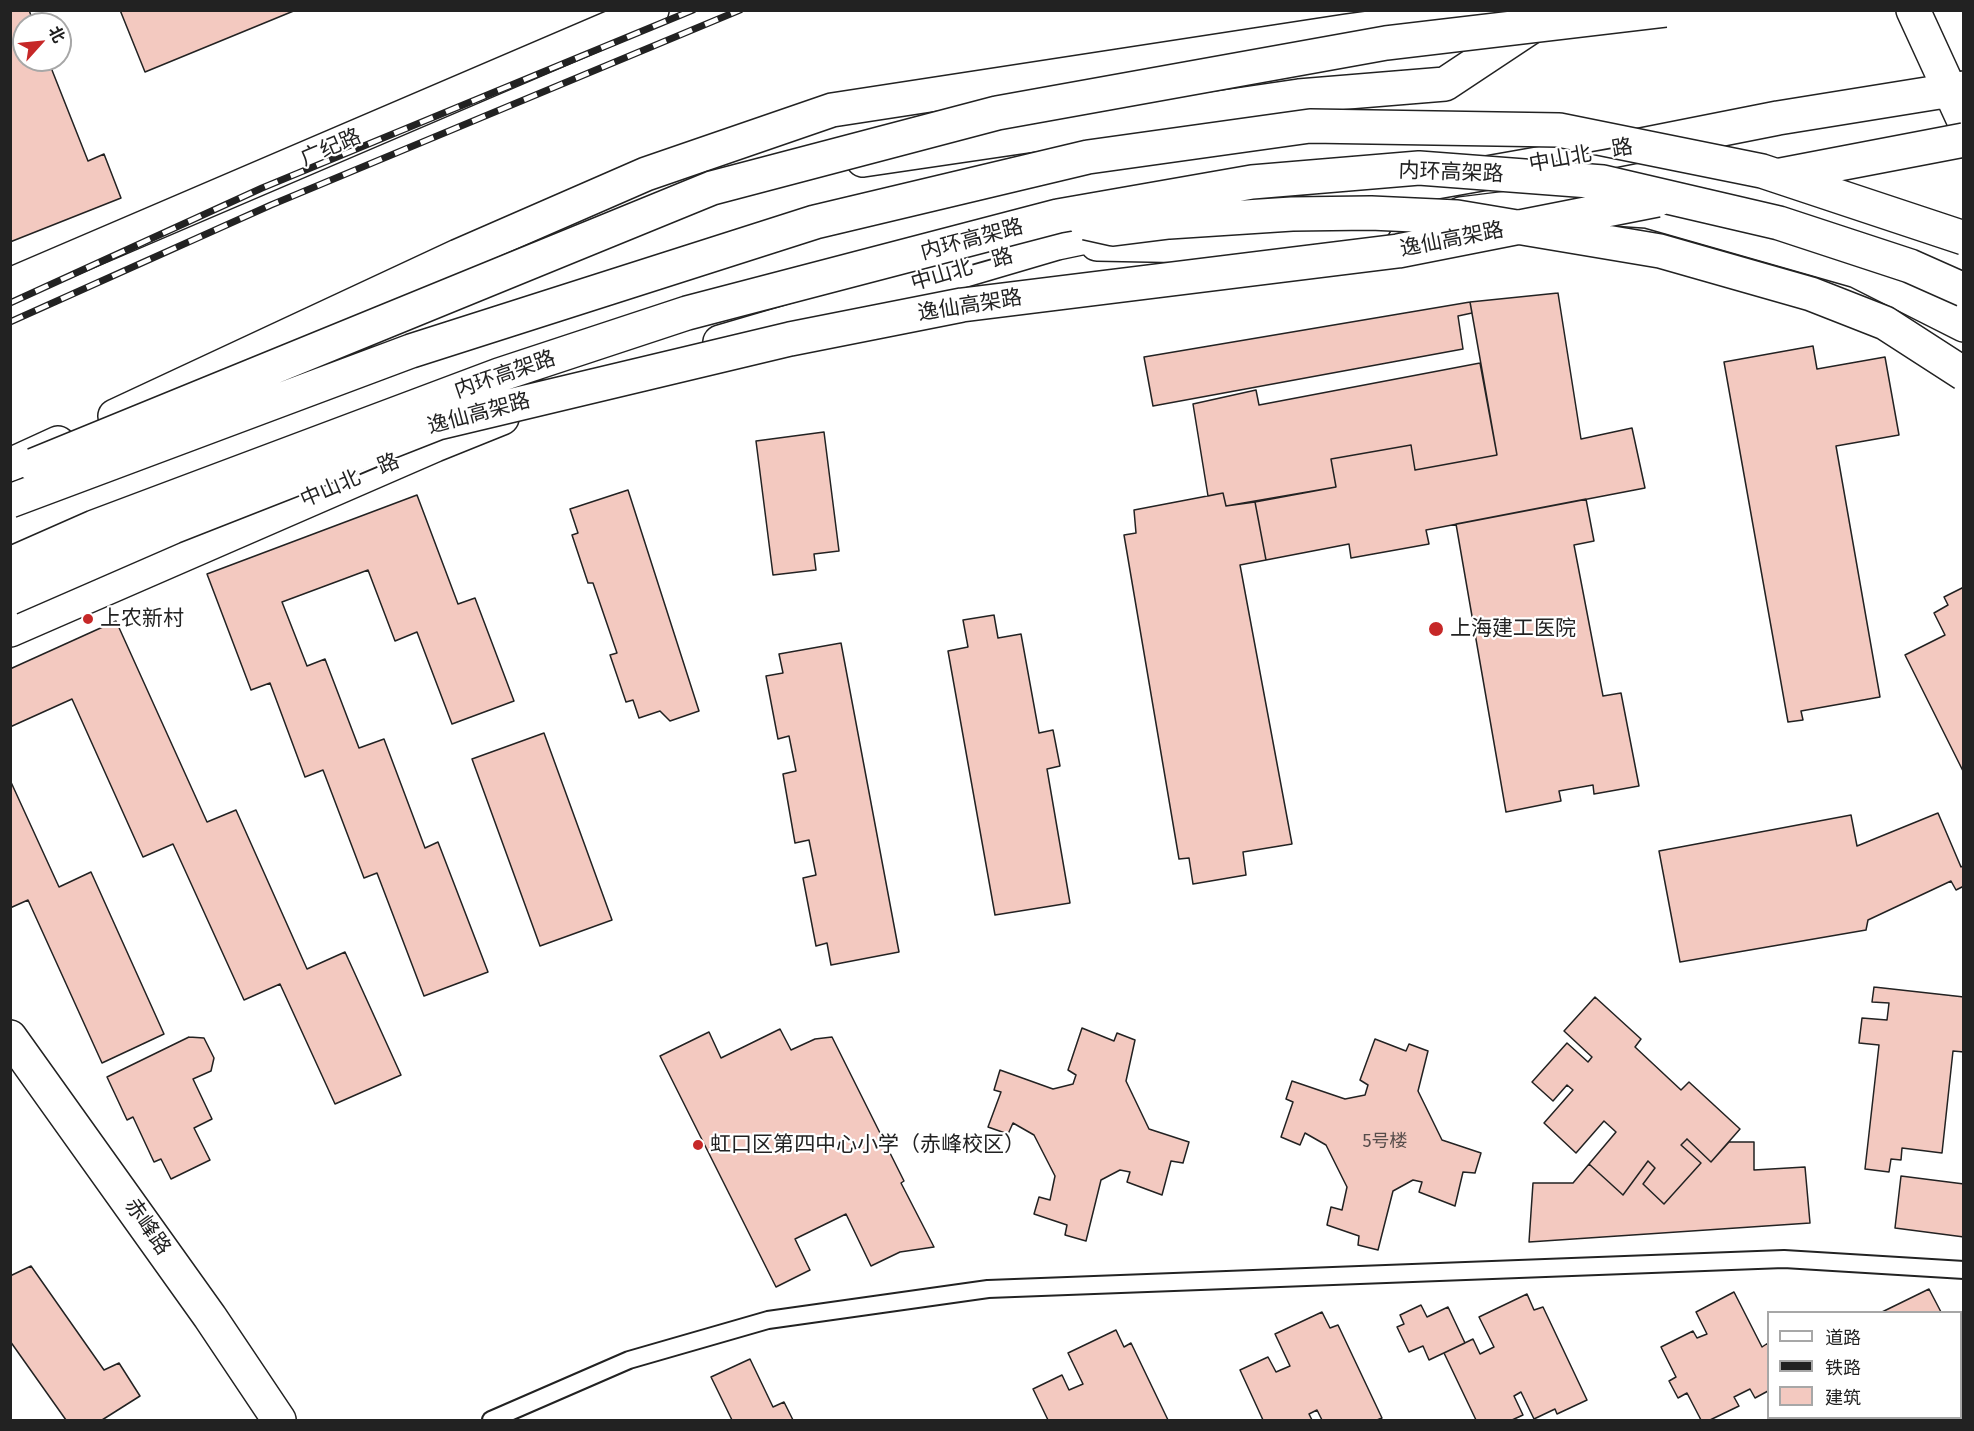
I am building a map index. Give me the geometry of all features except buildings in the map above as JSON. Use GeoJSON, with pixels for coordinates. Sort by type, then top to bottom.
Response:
{"type":"FeatureCollection","features":[{"type":"Feature","properties":{"kind":"main road","name":"广纪路"},"geometry":{"type":"LineString","coordinates":[[10,285],[611,19],[652,10]]}},
{"type":"Feature","properties":{"kind":"main road"},"geometry":{"type":"LineString","coordinates":[[10,465],[458,256],[604,192],[646,174],[832,110],[1347,31],[1502,10]]}},
{"type":"Feature","properties":{"kind":"main road"},"geometry":{"type":"LineString","coordinates":[[10,475],[441,286],[809,168],[1299,96],[1445,84],[1557,10]]}},
{"type":"Feature","properties":{"kind":"main road"},"geometry":{"type":"LineString","coordinates":[[10,475],[712,188],[997,113],[1386,43],[1665,10]]}},
{"type":"Feature","properties":{"kind":"main road"},"geometry":{"type":"LineString","coordinates":[[1913,10],[1956,89],[1964,121]]}},
{"type":"Feature","properties":{"kind":"main road","name":"中山北一路"},"geometry":{"type":"LineString","coordinates":[[10,630],[424,449],[567,392],[1058,230],[1413,186],[1778,118],[1956,89]]}},
{"type":"Feature","properties":{"kind":"main road","name":"内环高架路"},"geometry":{"type":"LineString","coordinates":[[10,501],[411,351],[815,222],[1088,158],[1310,126],[1560,130],[1762,171],[1964,238]]}},
{"type":"Feature","properties":{"kind":"main road","name":"逸仙高架路"},"geometry":{"type":"LineString","coordinates":[[10,598],[172,527],[438,423],[790,339],[962,305],[1398,251],[1964,140]]}},
{"type":"Feature","properties":{"kind":"main road","name":"内环高架路"},"geometry":{"type":"LineString","coordinates":[[10,564],[94,527],[532,364],[687,313],[1058,230],[1252,182],[1419,168],[1603,182],[1779,223],[1910,266],[1964,290]]}},
{"type":"Feature","properties":{"kind":"main road"},"geometry":{"type":"LineString","coordinates":[[1058,230],[1202,246],[1542,204],[1647,211],[1857,271],[1964,325]]}},
{"type":"Feature","properties":{"kind":"main road"},"geometry":{"type":"LineString","coordinates":[[1058,230],[1113,229],[1169,222],[1292,214],[1371,213],[1457,217],[1660,250],[1811,294],[1885,323],[1964,374]]}},
{"type":"Feature","properties":{"kind":"main road","name":"赤峰路"},"geometry":{"type":"LineString","coordinates":[[10,1037],[210,1317],[279,1420]]}},
{"type":"Feature","properties":{"kind":"lane"},"geometry":{"type":"LineString","coordinates":[[491,1420],[629,1360],[768,1320],[988,1289],[1784,1259],[1964,1270]]}},
{"type":"Feature","properties":{"kind":"railway"},"geometry":{"type":"LineString","coordinates":[[10,303],[262,188],[693,10]]}},
{"type":"Feature","properties":{"kind":"railway"},"geometry":{"type":"LineString","coordinates":[[10,322],[271,205],[740,10]]}},
{"type":"Feature","properties":{"kind":"place","name":"上农新村"},"geometry":{"type":"Point","coordinates":[88,619]}},
{"type":"Feature","properties":{"kind":"place","name":"上海建工医院"},"geometry":{"type":"Point","coordinates":[1436,629]}},
{"type":"Feature","properties":{"kind":"place","name":"虹口区第四中心小学（赤峰校区）"},"geometry":{"type":"Point","coordinates":[698,1145]}}]}
